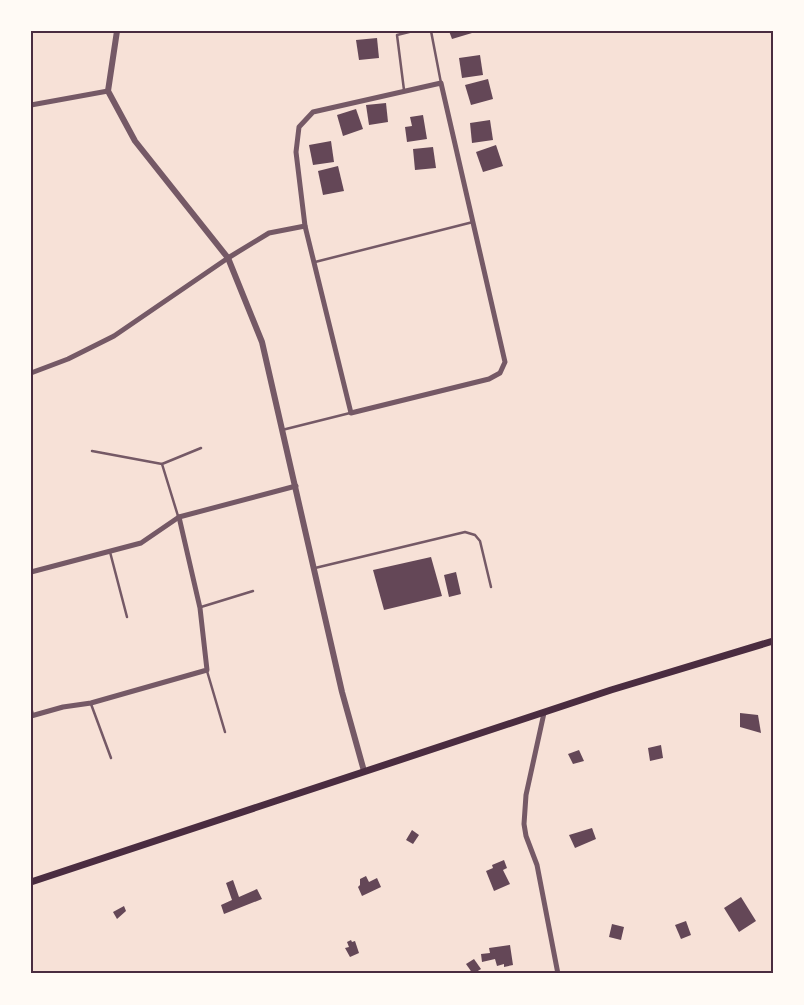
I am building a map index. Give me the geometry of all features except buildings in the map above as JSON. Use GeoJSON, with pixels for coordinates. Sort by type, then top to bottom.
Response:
{"type":"FeatureCollection","features":[{"type":"Feature","properties":{"kind":"main road"},"geometry":{"type":"LineString","coordinates":[[31,882],[364,771],[660,675],[773,641]]}},
{"type":"Feature","properties":{"kind":"street"},"geometry":{"type":"LineString","coordinates":[[118,31],[108,91],[135,141],[228,258],[262,342],[342,692],[364,771]]}},
{"type":"Feature","properties":{"kind":"street"},"geometry":{"type":"LineString","coordinates":[[441,83],[505,362],[500,373],[489,379],[351,413],[305,226],[296,152],[299,127],[313,112],[441,83]]}},
{"type":"Feature","properties":{"kind":"street"},"geometry":{"type":"LineString","coordinates":[[31,105],[108,91]]}},
{"type":"Feature","properties":{"kind":"street"},"geometry":{"type":"LineString","coordinates":[[31,373],[68,359],[114,336],[228,258],[269,233],[305,226]]}},
{"type":"Feature","properties":{"kind":"street"},"geometry":{"type":"LineString","coordinates":[[31,572],[141,543],[179,518],[296,486]]}},
{"type":"Feature","properties":{"kind":"street"},"geometry":{"type":"LineString","coordinates":[[32,715],[91,703],[207,670],[200,608],[179,518]]}},
{"type":"Feature","properties":{"kind":"street"},"geometry":{"type":"LineString","coordinates":[[544,713],[527,787],[524,824],[536,865],[558,974]]}},
{"type":"Feature","properties":{"kind":"lane"},"geometry":{"type":"LineString","coordinates":[[404,90],[397,35],[413,31]]}},
{"type":"Feature","properties":{"kind":"lane"},"geometry":{"type":"LineString","coordinates":[[432,31],[441,83]]}},
{"type":"Feature","properties":{"kind":"lane"},"geometry":{"type":"LineString","coordinates":[[315,262],[473,222]]}},
{"type":"Feature","properties":{"kind":"lane"},"geometry":{"type":"LineString","coordinates":[[282,430],[351,413]]}},
{"type":"Feature","properties":{"kind":"lane"},"geometry":{"type":"LineString","coordinates":[[92,451],[162,464],[201,448]]}},
{"type":"Feature","properties":{"kind":"lane"},"geometry":{"type":"LineString","coordinates":[[162,464],[179,518]]}},
{"type":"Feature","properties":{"kind":"lane"},"geometry":{"type":"LineString","coordinates":[[313,568],[465,532],[475,535],[480,541],[491,587]]}},
{"type":"Feature","properties":{"kind":"lane"},"geometry":{"type":"LineString","coordinates":[[110,551],[126,617]]}},
{"type":"Feature","properties":{"kind":"lane"},"geometry":{"type":"LineString","coordinates":[[200,608],[253,592]]}},
{"type":"Feature","properties":{"kind":"lane"},"geometry":{"type":"LineString","coordinates":[[207,670],[225,732]]}},
{"type":"Feature","properties":{"kind":"lane"},"geometry":{"type":"LineString","coordinates":[[91,703],[111,758]]}},
{"type":"Feature","properties":{"kind":"lane"},"geometry":{"type":"LineString","coordinates":[[31,707],[32,715]]}}]}
